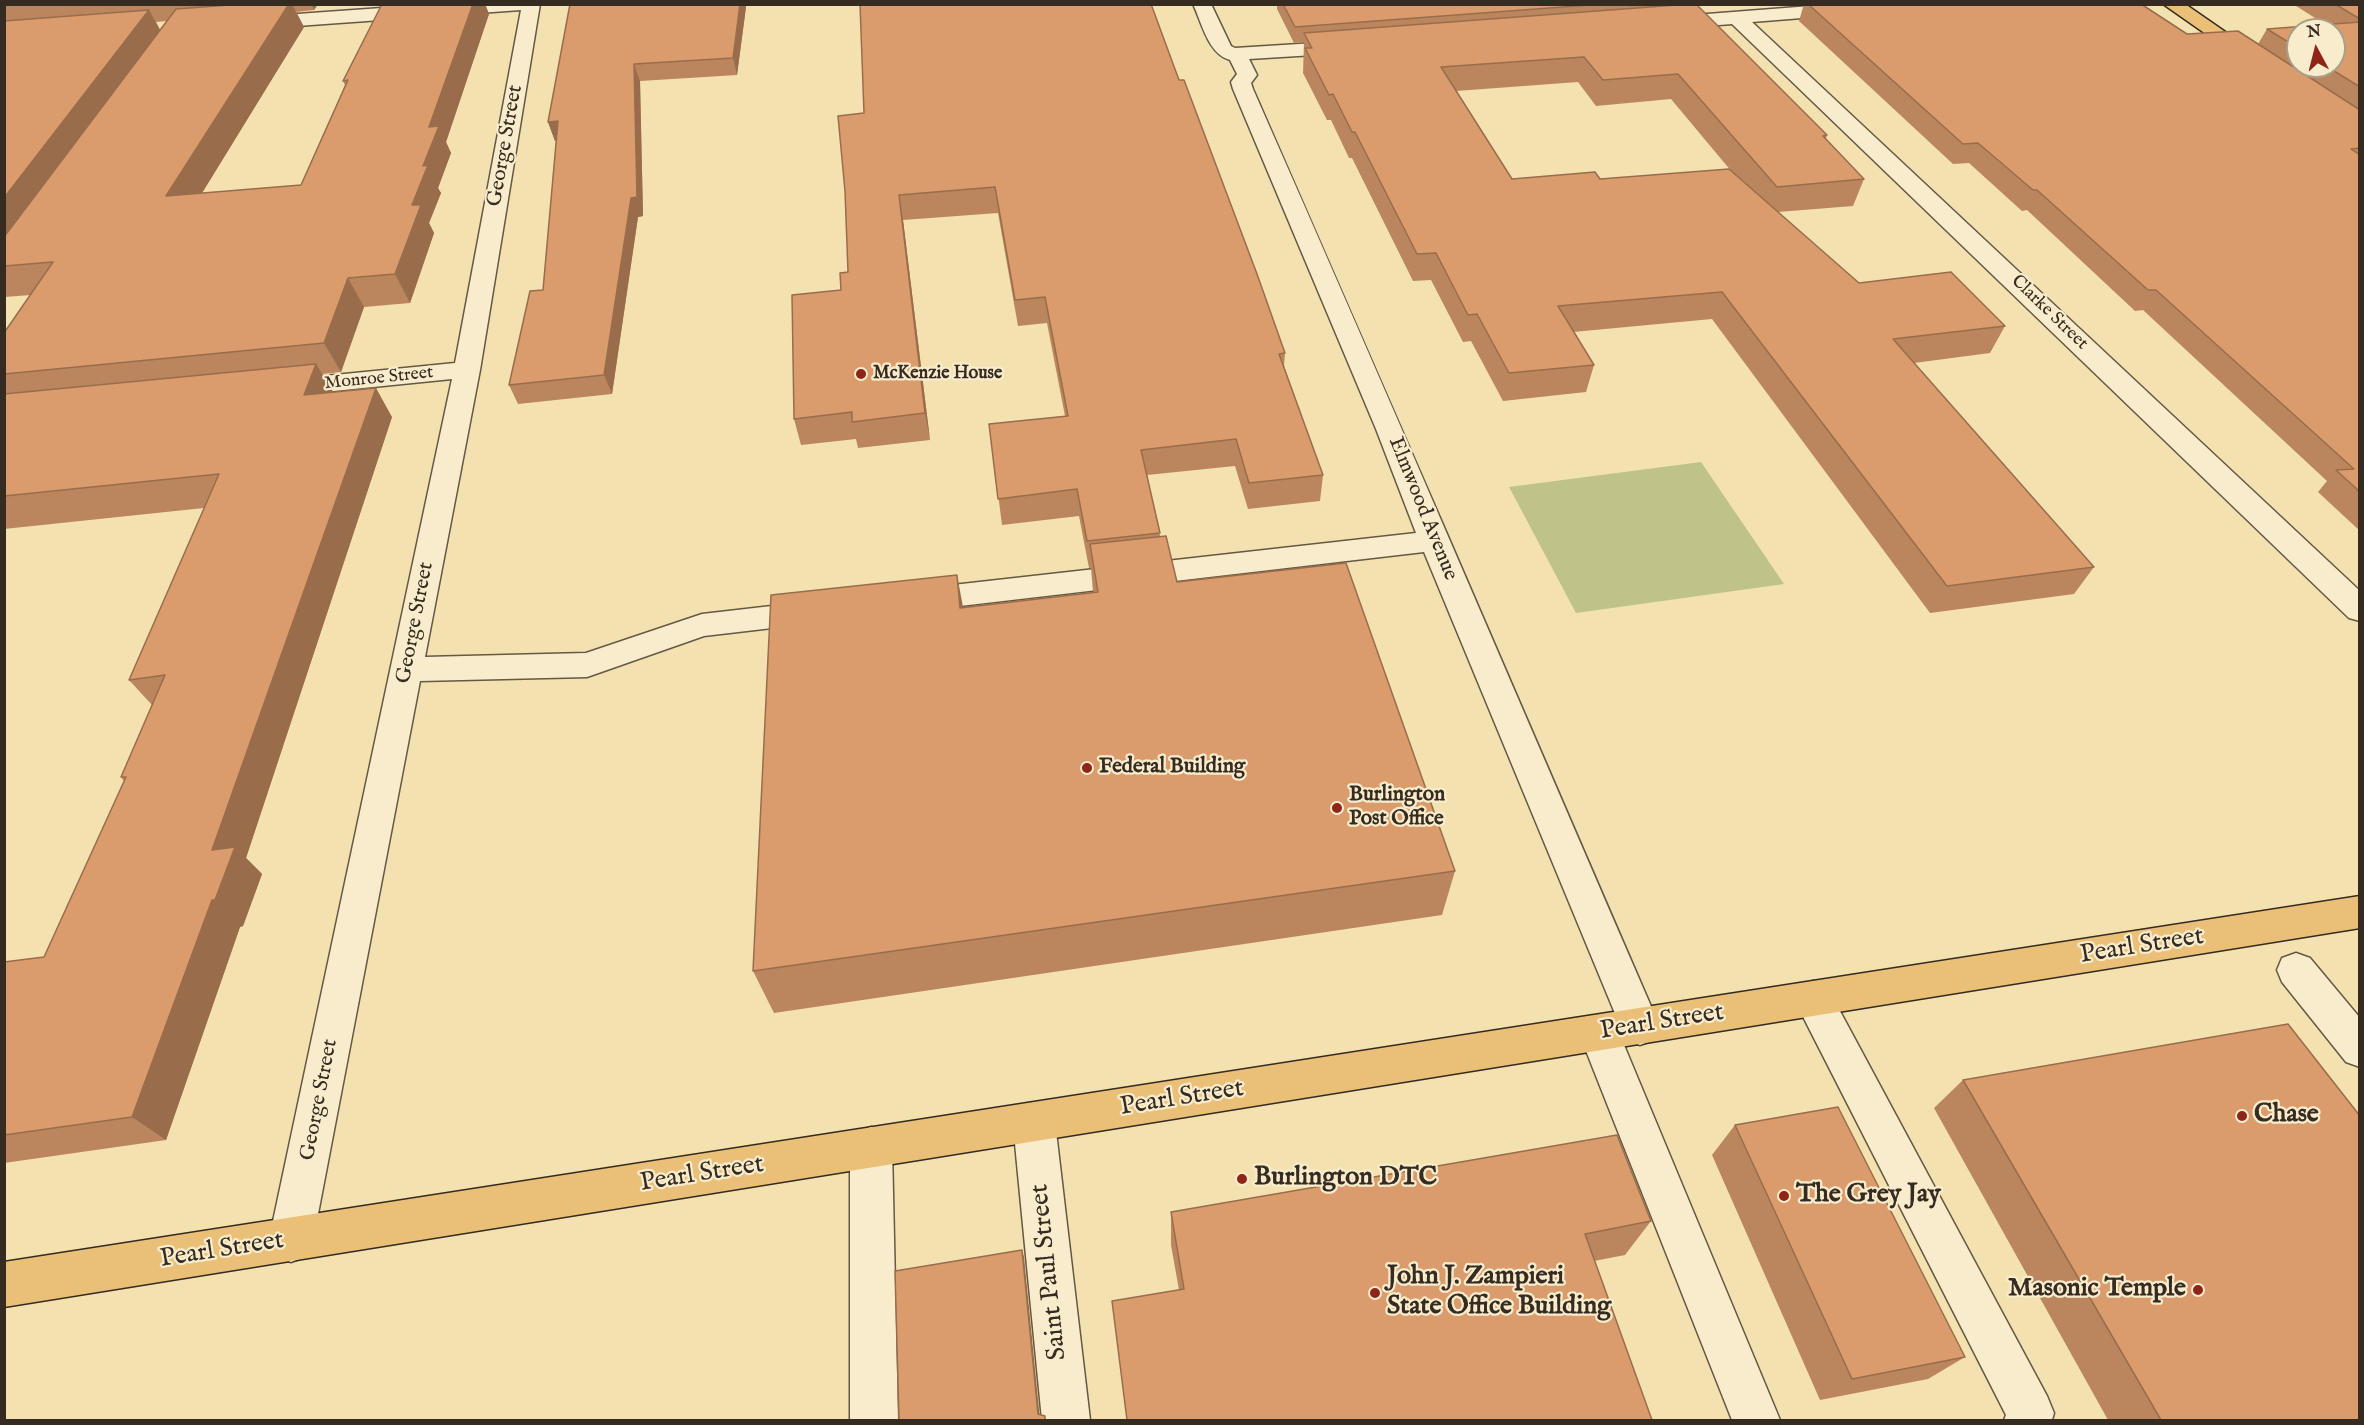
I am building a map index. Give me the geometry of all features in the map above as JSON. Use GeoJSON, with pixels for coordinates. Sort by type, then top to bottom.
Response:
{"type":"FeatureCollection","features":[{"type":"Feature","properties":{"kind":"main road"},"geometry":{"type":"LineString","coordinates":[[2172,4],[2271,69]]}},
{"type":"Feature","properties":{"kind":"main road","name":"Pearl Street"},"geometry":{"type":"LineString","coordinates":[[4,1285],[2360,912]]}},
{"type":"Feature","properties":{"kind":"street"},"geometry":{"type":"LineString","coordinates":[[241,24],[326,11],[522,4]]}},
{"type":"Feature","properties":{"kind":"street","name":"George Street"},"geometry":{"type":"LineString","coordinates":[[291,1240],[467,370],[531,4]]}},
{"type":"Feature","properties":{"kind":"street"},"geometry":{"type":"LineString","coordinates":[[1202,4],[1223,49],[1238,55],[1368,45]]}},
{"type":"Feature","properties":{"kind":"street"},"geometry":{"type":"LineString","coordinates":[[1652,24],[1915,4]]}},
{"type":"Feature","properties":{"kind":"street","name":"Clarke Street"},"geometry":{"type":"LineString","coordinates":[[1737,18],[2360,610]]}},
{"type":"Feature","properties":{"kind":"street","name":"Elmwood Avenue"},"geometry":{"type":"LineString","coordinates":[[1238,55],[1247,75],[1240,82],[1390,429],[1434,541],[1619,1030],[1756,1420]]}},
{"type":"Feature","properties":{"kind":"street","name":"Monroe Street"},"geometry":{"type":"LineString","coordinates":[[254,391],[467,370]]}},
{"type":"Feature","properties":{"kind":"street"},"geometry":{"type":"LineString","coordinates":[[890,603],[1434,541]]}},
{"type":"Feature","properties":{"kind":"street"},"geometry":{"type":"LineString","coordinates":[[406,669],[587,665],[702,625],[843,609]]}},
{"type":"Feature","properties":{"kind":"street"},"geometry":{"type":"LineString","coordinates":[[2296,970],[2360,1048]]}},
{"type":"Feature","properties":{"kind":"street"},"geometry":{"type":"LineString","coordinates":[[1813,999],[2030,1413],[2028,1420]]}},
{"type":"Feature","properties":{"kind":"street","name":"Saint Paul Street"},"geometry":{"type":"LineString","coordinates":[[1034,1123],[1066,1420]]}},
{"type":"Feature","properties":{"kind":"street"},"geometry":{"type":"LineString","coordinates":[[871,1148],[874,1420]]}},
{"type":"Feature","properties":{"kind":"green space"},"geometry":{"type":"Polygon","coordinates":[[[1701,462],[1784,584],[1576,613],[1509,487],[1701,462]]]}},
{"type":"Feature","properties":{"kind":"building"},"geometry":{"type":"Polygon","coordinates":[[[243,4],[289,4],[166,196],[301,185],[348,80],[343,81],[382,4],[473,4],[429,127],[439,126],[423,166],[428,165],[412,205],[421,205],[395,274],[348,278],[324,343],[4,374],[4,333],[53,262],[4,266],[4,237],[176,9],[243,4]]]}},
{"type":"Feature","properties":{"kind":"building"},"geometry":{"type":"Polygon","coordinates":[[[570,4],[740,4],[733,58],[634,64],[637,197],[631,198],[604,375],[509,385],[530,291],[543,290],[558,121],[548,122],[570,4]]]}},
{"type":"Feature","properties":{"kind":"building"},"geometry":{"type":"Polygon","coordinates":[[[860,4],[1151,4],[1179,80],[1184,80],[1257,274],[1285,353],[1279,354],[1323,475],[1249,483],[1236,439],[1141,450],[1160,533],[1087,541],[1077,489],[998,499],[989,424],[1068,416],[1045,297],[1015,300],[995,187],[899,195],[925,413],[852,422],[852,412],[794,419],[792,295],[841,290],[840,273],[848,272],[845,191],[838,116],[864,113],[860,4]]]}},
{"type":"Feature","properties":{"kind":"building"},"geometry":{"type":"Polygon","coordinates":[[[1283,4],[1603,4],[1295,27],[1283,4]]]}},
{"type":"Feature","properties":{"kind":"building"},"geometry":{"type":"Polygon","coordinates":[[[1696,4],[1827,135],[1823,136],[1864,179],[1777,187],[1678,74],[1603,80],[1584,57],[1441,67],[1512,179],[1595,172],[1600,179],[1729,169],[1859,283],[1951,272],[2005,326],[1893,339],[2094,567],[1947,586],[1722,292],[1558,306],[1594,365],[1509,373],[1477,314],[1468,315],[1436,253],[1417,254],[1355,132],[1352,132],[1333,94],[1329,95],[1305,48],[1312,48],[1304,33],[1696,4]]]}},
{"type":"Feature","properties":{"kind":"building"},"geometry":{"type":"Polygon","coordinates":[[[1808,4],[2141,4],[2187,34],[2238,31],[2286,62],[2286,78],[2311,78],[2360,110],[2360,148],[2351,149],[2360,155],[2360,492],[2336,470],[2354,469],[2156,290],[2148,290],[2037,190],[2033,190],[1978,143],[1963,144],[1808,4]]]}},
{"type":"Feature","properties":{"kind":"building"},"geometry":{"type":"Polygon","coordinates":[[[2335,4],[2360,4],[2360,19],[2335,4]]]}},
{"type":"Feature","properties":{"kind":"building"},"geometry":{"type":"Polygon","coordinates":[[[149,10],[4,198],[4,21],[149,10]]]}},
{"type":"Feature","properties":{"kind":"building"},"geometry":{"type":"Polygon","coordinates":[[[2360,22],[2360,87],[2345,78],[2346,23],[2360,22]]]}},
{"type":"Feature","properties":{"kind":"building"},"geometry":{"type":"Polygon","coordinates":[[[2286,28],[2286,41],[2267,29],[2286,28]]]}},
{"type":"Feature","properties":{"kind":"building"},"geometry":{"type":"Polygon","coordinates":[[[316,364],[304,395],[376,388],[212,850],[235,847],[215,900],[212,900],[132,1117],[4,1135],[4,962],[44,957],[126,777],[121,777],[165,675],[129,680],[219,474],[4,496],[4,394],[316,364]]]}},
{"type":"Feature","properties":{"kind":"building","name":"Federal Building"},"geometry":{"type":"Polygon","coordinates":[[[1166,536],[1177,582],[1346,563],[1455,871],[753,971],[771,595],[957,575],[960,608],[1098,592],[1090,544],[1166,536]]]}},
{"type":"Feature","properties":{"kind":"building","name":"Masonic Temple"},"geometry":{"type":"Polygon","coordinates":[[[2288,1024],[2360,1116],[2360,1420],[2161,1420],[1963,1080],[2288,1024]]]}},
{"type":"Feature","properties":{"kind":"building"},"geometry":{"type":"Polygon","coordinates":[[[1838,1107],[1965,1357],[1852,1379],[1735,1125],[1838,1107]]]}},
{"type":"Feature","properties":{"kind":"building","name":"John J. Zampieri State Office Building"},"geometry":{"type":"Polygon","coordinates":[[[1617,1135],[1651,1221],[1585,1234],[1652,1420],[1127,1420],[1112,1301],[1184,1289],[1171,1212],[1617,1135]]]}},
{"type":"Feature","properties":{"kind":"building"},"geometry":{"type":"Polygon","coordinates":[[[1022,1250],[1038,1414],[1045,1416],[1045,1420],[899,1420],[895,1271],[1022,1250]]]}},
{"type":"Feature","properties":{"kind":"place","name":"McKenzie House"},"geometry":{"type":"Point","coordinates":[861,374]}},
{"type":"Feature","properties":{"kind":"place","name":"Federal Building"},"geometry":{"type":"Point","coordinates":[1087,768]}},
{"type":"Feature","properties":{"kind":"place","name":"Burlington Post Office"},"geometry":{"type":"Point","coordinates":[1337,808]}},
{"type":"Feature","properties":{"kind":"place","name":"Chase"},"geometry":{"type":"Point","coordinates":[2242,1116]}},
{"type":"Feature","properties":{"kind":"place","name":"Burlington DTC"},"geometry":{"type":"Point","coordinates":[1242,1179]}},
{"type":"Feature","properties":{"kind":"place","name":"The Grey Jay"},"geometry":{"type":"Point","coordinates":[1784,1196]}},
{"type":"Feature","properties":{"kind":"place","name":"Masonic Temple"},"geometry":{"type":"Point","coordinates":[2198,1290]}},
{"type":"Feature","properties":{"kind":"place","name":"John J. Zampieri State Office Building"},"geometry":{"type":"Point","coordinates":[1375,1293]}}]}
